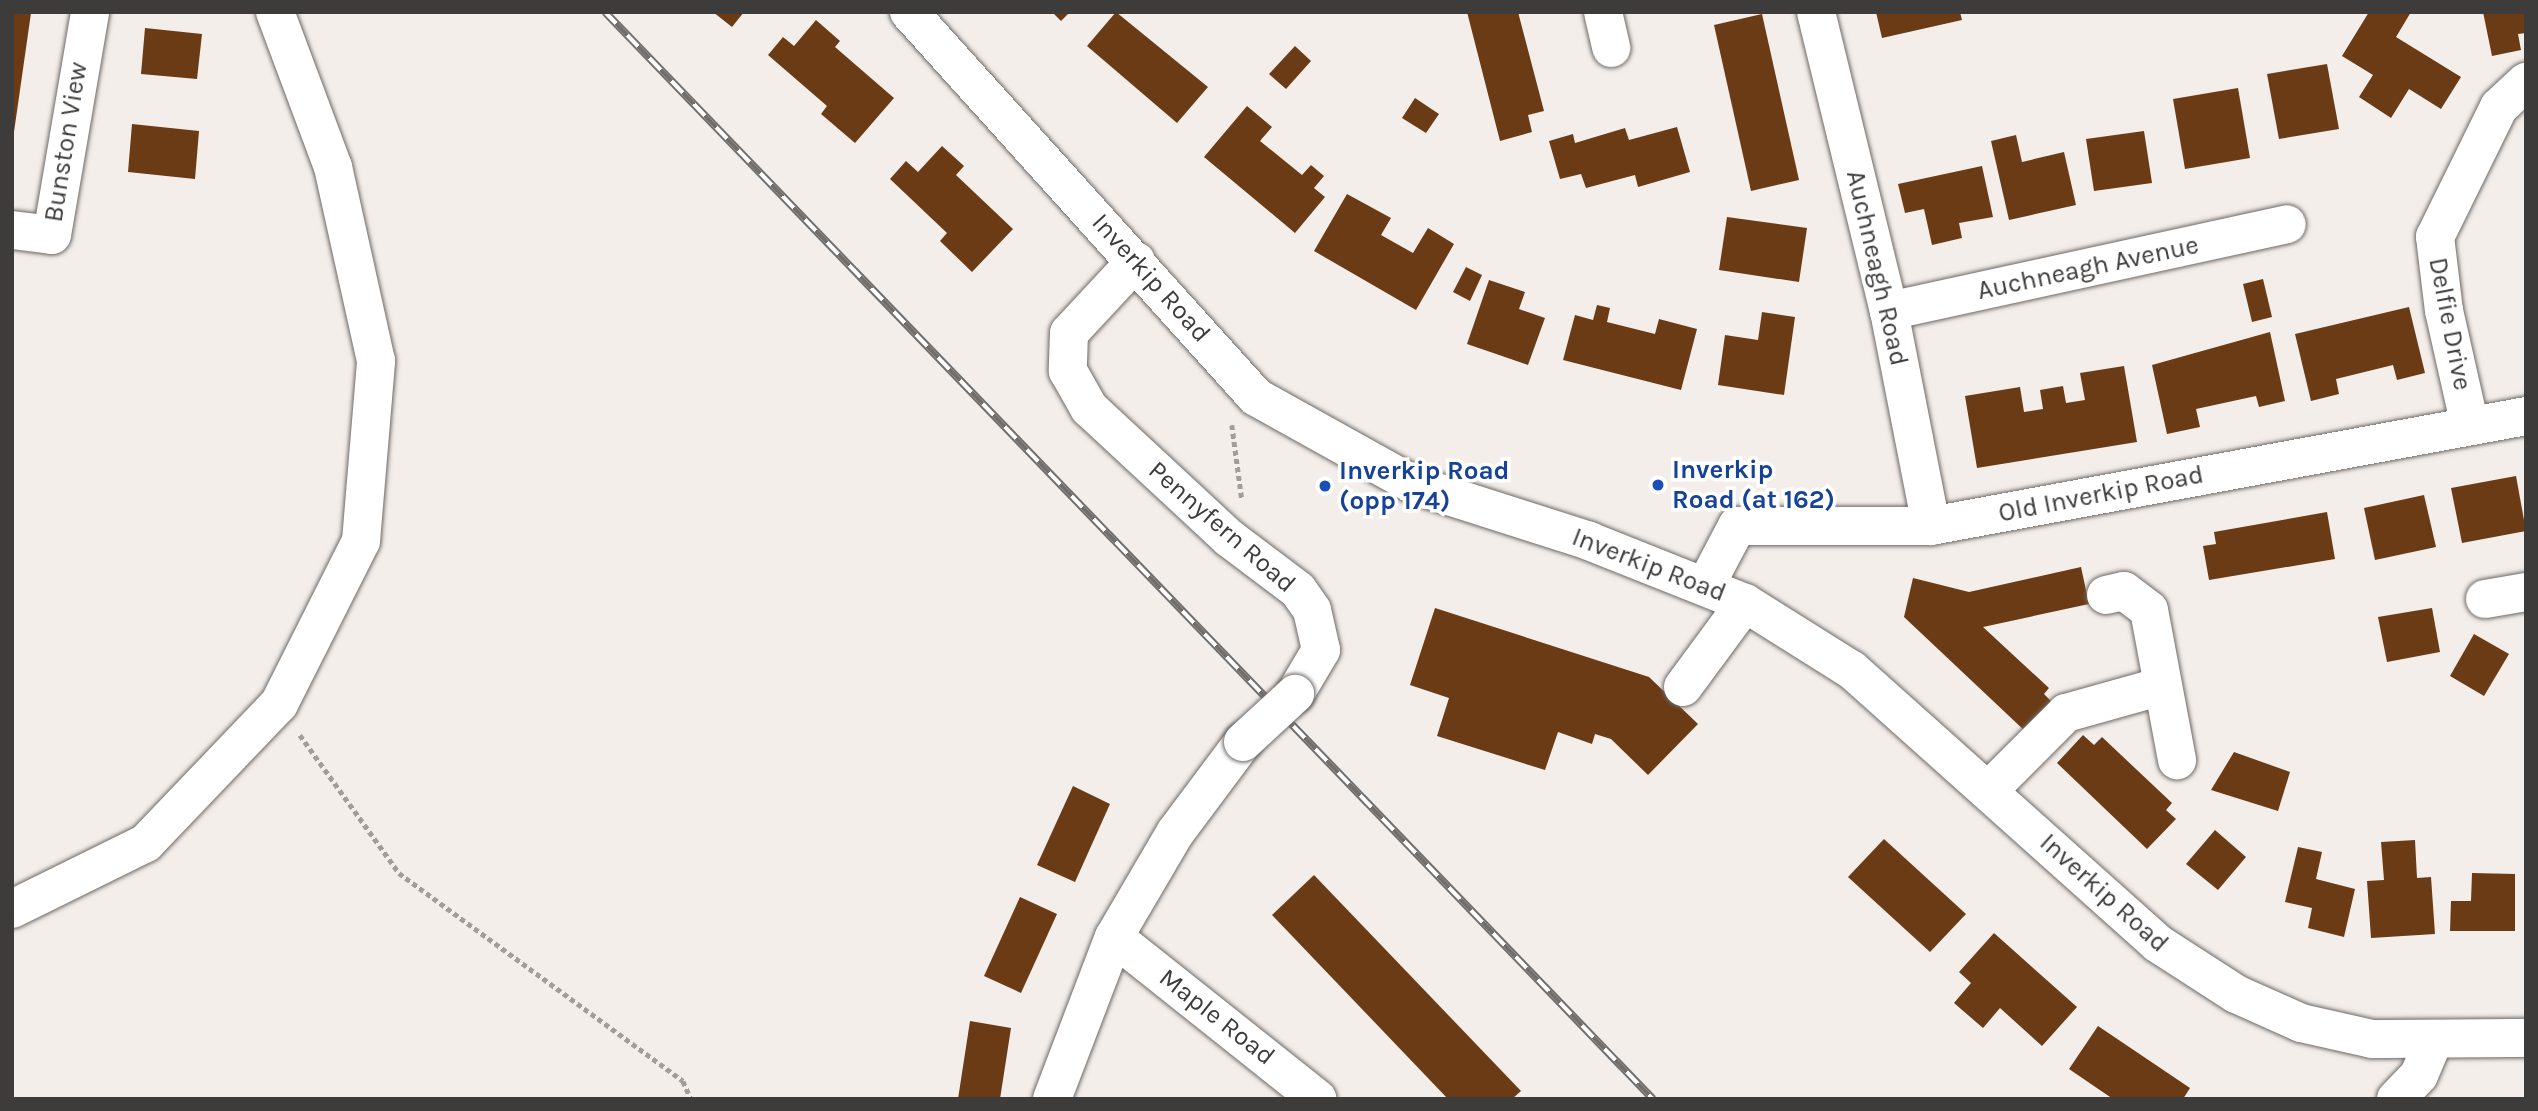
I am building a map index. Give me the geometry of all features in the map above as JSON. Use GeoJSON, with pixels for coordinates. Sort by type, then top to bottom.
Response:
{"type":"FeatureCollection","features":[{"type":"Feature","properties":{"kind":"main road","name":"Bunston View"},"geometry":{"type":"LineString","coordinates":[[12,230],[52,234],[90,12]]}},
{"type":"Feature","properties":{"kind":"main road"},"geometry":{"type":"LineString","coordinates":[[12,909],[146,844],[279,704],[361,541],[376,361],[333,167],[275,12]]}},
{"type":"Feature","properties":{"kind":"main road","name":"Inverkip Road"},"geometry":{"type":"LineString","coordinates":[[909,12],[1250,390],[1414,485],[1707,583],[1745,603],[1852,670],[1989,789],[2157,943],[2236,995],[2301,1023],[2372,1039],[2433,1042],[2526,1038]]}},
{"type":"Feature","properties":{"kind":"main road","name":"Auchneagh Road"},"geometry":{"type":"LineString","coordinates":[[1815,12],[1889,311],[1931,526]]}},
{"type":"Feature","properties":{"kind":"main road","name":"Delfie Drive"},"geometry":{"type":"LineString","coordinates":[[2470,426],[2444,311],[2435,237],[2499,107],[2526,82]]}},
{"type":"Feature","properties":{"kind":"main road","name":"Auchneagh Avenue"},"geometry":{"type":"LineString","coordinates":[[1889,311],[2287,224]]}},
{"type":"Feature","properties":{"kind":"main road","name":"Pennyfern Road"},"geometry":{"type":"LineString","coordinates":[[1052,1099],[1114,937],[1175,833],[1243,742],[1295,694],[1321,650],[1312,611],[1276,569],[1229,538],[1089,408],[1068,371],[1069,333],[1136,261]]}},
{"type":"Feature","properties":{"kind":"main road","name":"Old Inverkip Road"},"geometry":{"type":"LineString","coordinates":[[1707,583],[1737,526],[1931,526],[2526,416]]}},
{"type":"Feature","properties":{"kind":"main road"},"geometry":{"type":"LineString","coordinates":[[2106,595],[2124,591],[2149,610],[2177,760]]}},
{"type":"Feature","properties":{"kind":"main road"},"geometry":{"type":"LineString","coordinates":[[2485,599],[2526,592]]}},
{"type":"Feature","properties":{"kind":"main road"},"geometry":{"type":"LineString","coordinates":[[1683,687],[1745,603]]}},
{"type":"Feature","properties":{"kind":"main road"},"geometry":{"type":"LineString","coordinates":[[1989,789],[2066,713],[2162,686]]}},
{"type":"Feature","properties":{"kind":"main road","name":"Maple Road"},"geometry":{"type":"LineString","coordinates":[[1114,937],[1318,1099]]}},
{"type":"Feature","properties":{"kind":"main road"},"geometry":{"type":"LineString","coordinates":[[2396,1099],[2419,1075],[2433,1042]]}},
{"type":"Feature","properties":{"kind":"path"},"geometry":{"type":"LineString","coordinates":[[1229,538],[1246,491],[1229,431],[1250,390]]}},
{"type":"Feature","properties":{"kind":"path"},"geometry":{"type":"LineString","coordinates":[[279,704],[399,873],[683,1082],[691,1099]]}},
{"type":"Feature","properties":{"kind":"building"},"geometry":{"type":"Polygon","coordinates":[[[12,12],[31,13],[14,132],[12,132],[12,12]]]}},
{"type":"Feature","properties":{"kind":"building"},"geometry":{"type":"Polygon","coordinates":[[[713,12],[744,12],[732,27],[713,12]]]}},
{"type":"Feature","properties":{"kind":"building"},"geometry":{"type":"Polygon","coordinates":[[[1052,12],[1070,12],[1061,21],[1052,12]]]}},
{"type":"Feature","properties":{"kind":"building"},"geometry":{"type":"Polygon","coordinates":[[[1116,12],[1208,87],[1177,123],[1087,46],[1116,12]]]}},
{"type":"Feature","properties":{"kind":"building"},"geometry":{"type":"Polygon","coordinates":[[[1467,12],[1518,12],[1544,111],[1528,115],[1532,132],[1500,141],[1467,12]]]}},
{"type":"Feature","properties":{"kind":"building"},"geometry":{"type":"Polygon","coordinates":[[[1876,12],[1960,12],[1962,20],[1882,38],[1876,12]]]}},
{"type":"Feature","properties":{"kind":"building"},"geometry":{"type":"Polygon","coordinates":[[[2369,12],[2411,12],[2396,37],[2461,77],[2441,109],[2409,89],[2391,118],[2359,97],[2373,75],[2342,56],[2369,12]]]}},
{"type":"Feature","properties":{"kind":"building"},"geometry":{"type":"Polygon","coordinates":[[[2483,12],[2526,12],[2526,33],[2518,34],[2521,50],[2492,56],[2483,12]]]}},
{"type":"Feature","properties":{"kind":"building"},"geometry":{"type":"Polygon","coordinates":[[[1762,14],[1799,180],[1751,191],[1714,25],[1762,14]]]}},
{"type":"Feature","properties":{"kind":"building"},"geometry":{"type":"Polygon","coordinates":[[[816,20],[840,41],[835,47],[894,98],[855,143],[821,114],[827,106],[768,55],[783,37],[794,46],[816,20]]]}},
{"type":"Feature","properties":{"kind":"building"},"geometry":{"type":"Polygon","coordinates":[[[145,28],[202,34],[197,79],[141,74],[145,28]]]}},
{"type":"Feature","properties":{"kind":"building"},"geometry":{"type":"Polygon","coordinates":[[[1295,46],[1311,61],[1286,89],[1269,74],[1295,46]]]}},
{"type":"Feature","properties":{"kind":"building"},"geometry":{"type":"Polygon","coordinates":[[[2327,64],[2339,129],[2279,139],[2267,74],[2327,64]]]}},
{"type":"Feature","properties":{"kind":"building"},"geometry":{"type":"Polygon","coordinates":[[[2238,88],[2250,158],[2185,169],[2173,99],[2238,88]]]}},
{"type":"Feature","properties":{"kind":"building"},"geometry":{"type":"Polygon","coordinates":[[[1415,98],[1439,114],[1426,133],[1402,118],[1415,98]]]}},
{"type":"Feature","properties":{"kind":"building"},"geometry":{"type":"Polygon","coordinates":[[[1247,106],[1272,127],[1260,141],[1302,175],[1311,165],[1324,176],[1314,188],[1325,197],[1295,233],[1204,157],[1247,106]]]}},
{"type":"Feature","properties":{"kind":"building"},"geometry":{"type":"Polygon","coordinates":[[[132,124],[199,131],[195,179],[128,172],[132,124]]]}},
{"type":"Feature","properties":{"kind":"building"},"geometry":{"type":"Polygon","coordinates":[[[1677,127],[1690,172],[1638,187],[1635,175],[1586,188],[1581,174],[1560,179],[1549,141],[1573,134],[1575,143],[1625,128],[1629,140],[1677,127]]]}},
{"type":"Feature","properties":{"kind":"building"},"geometry":{"type":"Polygon","coordinates":[[[2144,131],[2152,183],[2094,191],[2086,139],[2144,131]]]}},
{"type":"Feature","properties":{"kind":"building"},"geometry":{"type":"Polygon","coordinates":[[[2016,135],[2022,162],[2064,152],[2076,205],[2009,220],[1991,141],[2016,135]]]}},
{"type":"Feature","properties":{"kind":"building"},"geometry":{"type":"Polygon","coordinates":[[[942,146],[964,166],[956,175],[1013,229],[972,272],[940,241],[947,233],[890,179],[906,161],[918,172],[942,146]]]}},
{"type":"Feature","properties":{"kind":"building"},"geometry":{"type":"Polygon","coordinates":[[[1982,166],[1993,217],[1959,223],[1962,238],[1932,245],[1924,209],[1905,213],[1898,184],[1982,166]]]}},
{"type":"Feature","properties":{"kind":"building"},"geometry":{"type":"Polygon","coordinates":[[[1347,194],[1391,218],[1381,235],[1413,253],[1428,228],[1454,244],[1416,310],[1314,251],[1347,194]]]}},
{"type":"Feature","properties":{"kind":"building"},"geometry":{"type":"Polygon","coordinates":[[[1727,217],[1807,228],[1799,282],[1719,270],[1727,217]]]}},
{"type":"Feature","properties":{"kind":"building"},"geometry":{"type":"Polygon","coordinates":[[[1466,267],[1482,275],[1470,301],[1453,292],[1466,267]]]}},
{"type":"Feature","properties":{"kind":"building"},"geometry":{"type":"Polygon","coordinates":[[[2263,279],[2272,317],[2252,322],[2243,284],[2263,279]]]}},
{"type":"Feature","properties":{"kind":"building"},"geometry":{"type":"Polygon","coordinates":[[[1489,280],[1525,292],[1519,309],[1545,318],[1528,365],[1467,344],[1489,280]]]}},
{"type":"Feature","properties":{"kind":"building"},"geometry":{"type":"Polygon","coordinates":[[[1597,305],[1610,308],[1607,322],[1655,334],[1659,319],[1697,329],[1681,390],[1563,360],[1575,315],[1593,320],[1597,305]]]}},
{"type":"Feature","properties":{"kind":"building"},"geometry":{"type":"Polygon","coordinates":[[[2409,307],[2425,373],[2397,380],[2393,365],[2336,379],[2339,394],[2311,401],[2295,334],[2409,307]]]}},
{"type":"Feature","properties":{"kind":"building"},"geometry":{"type":"Polygon","coordinates":[[[1762,312],[1795,317],[1784,395],[1718,385],[1725,335],[1758,340],[1762,312]]]}},
{"type":"Feature","properties":{"kind":"building"},"geometry":{"type":"Polygon","coordinates":[[[2270,332],[2285,401],[2259,407],[2256,396],[2196,409],[2200,427],[2167,434],[2152,365],[2270,332]]]}},
{"type":"Feature","properties":{"kind":"building"},"geometry":{"type":"Polygon","coordinates":[[[2124,366],[2137,442],[1977,468],[1965,396],[2020,387],[2024,412],[2043,409],[2040,390],[2063,386],[2066,403],[2085,400],[2080,373],[2124,366]]]}},
{"type":"Feature","properties":{"kind":"building"},"geometry":{"type":"Polygon","coordinates":[[[2516,476],[2526,531],[2462,543],[2451,488],[2516,476]]]}},
{"type":"Feature","properties":{"kind":"building"},"geometry":{"type":"Polygon","coordinates":[[[2424,495],[2436,547],[2375,560],[2364,508],[2424,495]]]}},
{"type":"Feature","properties":{"kind":"building"},"geometry":{"type":"Polygon","coordinates":[[[2327,512],[2335,559],[2209,580],[2203,546],[2216,544],[2214,532],[2327,512]]]}},
{"type":"Feature","properties":{"kind":"building"},"geometry":{"type":"Polygon","coordinates":[[[2081,567],[2089,604],[1983,627],[2049,688],[2044,694],[2053,703],[2026,732],[1904,617],[1913,578],[1969,592],[2081,567]]]}},
{"type":"Feature","properties":{"kind":"building"},"geometry":{"type":"Polygon","coordinates":[[[1435,608],[1649,677],[1698,724],[1648,775],[1611,739],[1595,734],[1592,744],[1558,732],[1545,770],[1437,736],[1449,698],[1410,685],[1435,608]]]}},
{"type":"Feature","properties":{"kind":"building"},"geometry":{"type":"Polygon","coordinates":[[[2432,608],[2440,652],[2387,662],[2378,617],[2432,608]]]}},
{"type":"Feature","properties":{"kind":"building"},"geometry":{"type":"Polygon","coordinates":[[[2474,634],[2509,654],[2484,696],[2450,676],[2474,634]]]}},
{"type":"Feature","properties":{"kind":"building"},"geometry":{"type":"Polygon","coordinates":[[[2083,735],[2094,745],[2102,737],[2172,803],[2166,810],[2176,819],[2147,849],[2057,763],[2083,735]]]}},
{"type":"Feature","properties":{"kind":"building"},"geometry":{"type":"Polygon","coordinates":[[[2234,752],[2290,772],[2278,811],[2211,790],[2234,752]]]}},
{"type":"Feature","properties":{"kind":"building"},"geometry":{"type":"Polygon","coordinates":[[[1073,786],[1110,804],[1075,882],[1037,865],[1073,786]]]}},
{"type":"Feature","properties":{"kind":"building"},"geometry":{"type":"Polygon","coordinates":[[[2215,830],[2246,857],[2218,890],[2186,864],[2215,830]]]}},
{"type":"Feature","properties":{"kind":"building"},"geometry":{"type":"Polygon","coordinates":[[[1884,839],[1966,914],[1930,952],[1848,877],[1884,839]]]}},
{"type":"Feature","properties":{"kind":"building"},"geometry":{"type":"Polygon","coordinates":[[[2415,840],[2417,878],[2431,877],[2435,934],[2371,938],[2367,881],[2384,880],[2381,842],[2415,840]]]}},
{"type":"Feature","properties":{"kind":"building"},"geometry":{"type":"Polygon","coordinates":[[[2298,847],[2322,852],[2316,879],[2355,889],[2344,937],[2308,928],[2312,908],[2285,902],[2298,847]]]}},
{"type":"Feature","properties":{"kind":"building"},"geometry":{"type":"Polygon","coordinates":[[[2472,873],[2515,874],[2515,931],[2450,931],[2451,901],[2471,901],[2472,873]]]}},
{"type":"Feature","properties":{"kind":"building"},"geometry":{"type":"Polygon","coordinates":[[[1314,875],[1521,1091],[1512,1099],[1448,1099],[1272,915],[1314,875]]]}},
{"type":"Feature","properties":{"kind":"building"},"geometry":{"type":"Polygon","coordinates":[[[1020,897],[1057,914],[1021,993],[984,976],[1020,897]]]}},
{"type":"Feature","properties":{"kind":"building"},"geometry":{"type":"Polygon","coordinates":[[[1994,933],[2077,1007],[2042,1046],[2000,1008],[1983,1028],[1954,1003],[1971,983],[1959,972],[1994,933]]]}},
{"type":"Feature","properties":{"kind":"building"},"geometry":{"type":"Polygon","coordinates":[[[970,1021],[1011,1028],[1000,1099],[958,1099],[970,1021]]]}},
{"type":"Feature","properties":{"kind":"building"},"geometry":{"type":"Polygon","coordinates":[[[2098,1026],[2190,1088],[2183,1099],[2113,1099],[2069,1069],[2098,1026]]]}},
{"type":"Feature","properties":{"kind":"railway"},"geometry":{"type":"LineString","coordinates":[[605,12],[1653,1099]]}},
{"type":"Feature","properties":{"kind":"place","name":"Inverkip Road (at 162)"},"geometry":{"type":"Point","coordinates":[1658,485]}},
{"type":"Feature","properties":{"kind":"place","name":"Inverkip Road (opp 174)"},"geometry":{"type":"Point","coordinates":[1325,486]}}]}
